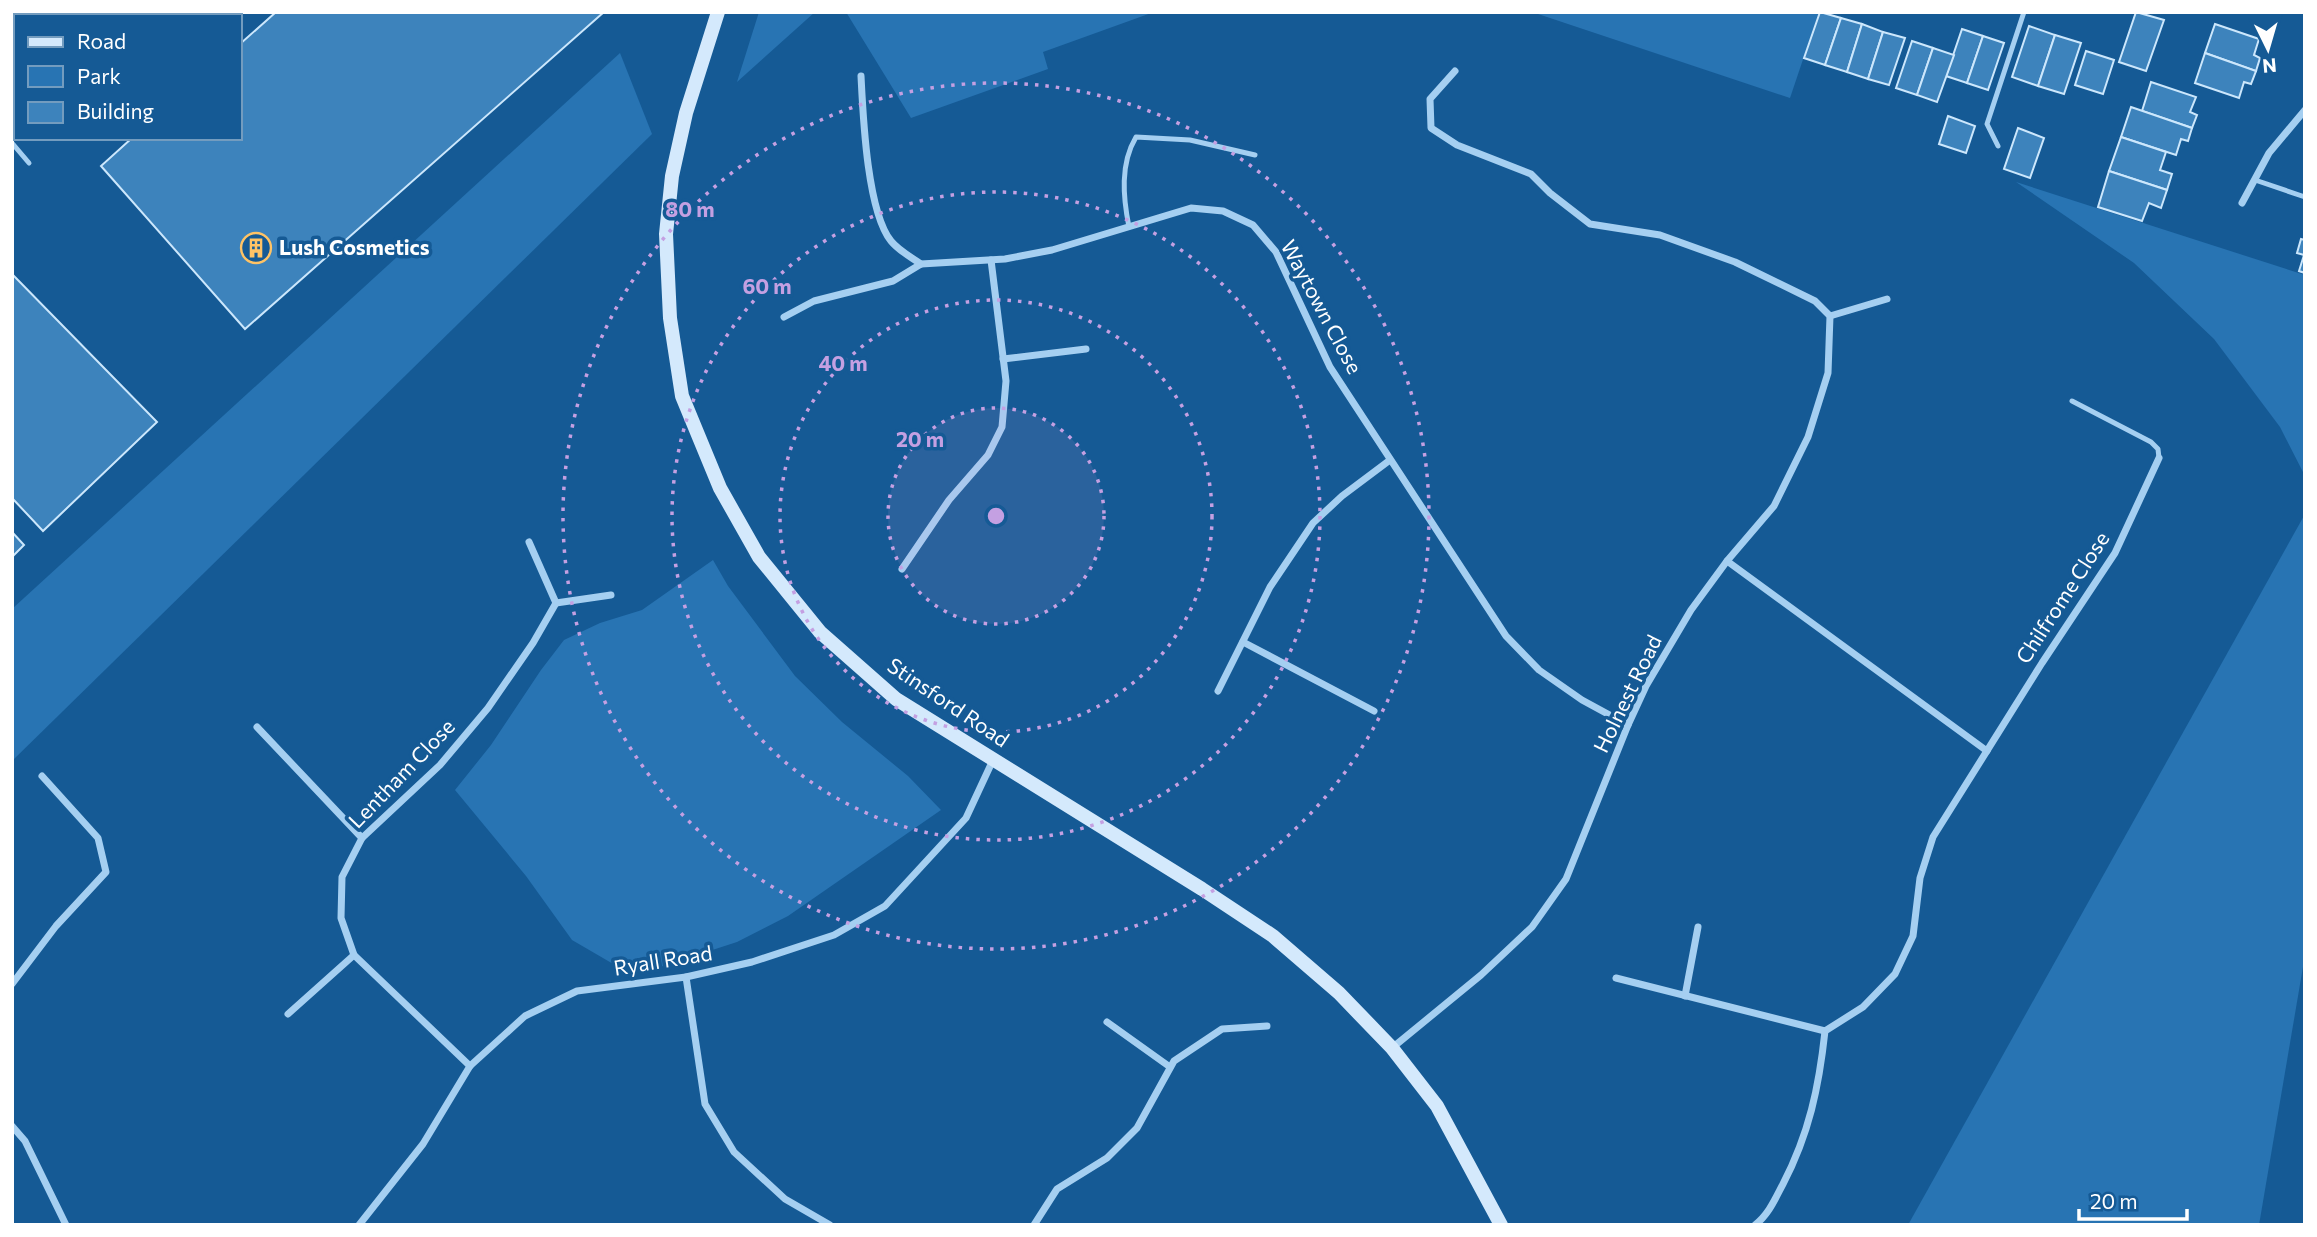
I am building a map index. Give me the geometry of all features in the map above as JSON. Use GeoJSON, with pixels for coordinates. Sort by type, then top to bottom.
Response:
{"type":"FeatureCollection","features":[{"type":"Feature","properties":{"kind":"street","name":"Stinsford Road"},"geometry":{"type":"LineString","coordinates":[[718,12],[686,113],[673,176],[666,234],[670,318],[682,396],[720,488],[760,557],[820,632],[896,699],[1273,936],[1339,993],[1392,1048],[1437,1106],[1501,1225]]}},
{"type":"Feature","properties":{"kind":"street"},"geometry":{"type":"LineString","coordinates":[[1455,71],[1430,99],[1431,128],[1457,145],[1531,174],[1550,194],[1590,224],[1660,235],[1735,262],[1815,301],[1830,316],[1887,299]]}},
{"type":"Feature","properties":{"kind":"street"},"geometry":{"type":"LineString","coordinates":[[861,76],[865,143],[878,211],[890,240],[921,264]]}},
{"type":"Feature","properties":{"kind":"street"},"geometry":{"type":"LineString","coordinates":[[2242,203],[2269,153],[2305,110]]}},
{"type":"Feature","properties":{"kind":"street","name":"Waytown Close"},"geometry":{"type":"LineString","coordinates":[[784,317],[814,301],[893,281],[921,264],[991,261],[1052,250],[1191,208],[1223,211],[1252,225],[1276,252],[1331,367],[1506,636],[1539,670],[1582,700],[1628,725]]}},
{"type":"Feature","properties":{"kind":"street"},"geometry":{"type":"LineString","coordinates":[[902,569],[949,500],[988,455],[1002,427],[1006,381],[991,261]]}},
{"type":"Feature","properties":{"kind":"street","name":"Holnest Road"},"geometry":{"type":"LineString","coordinates":[[1392,1048],[1532,928],[1566,879],[1646,686],[1692,610],[1727,561],[1774,506],[1808,437],[1828,373],[1830,316]]}},
{"type":"Feature","properties":{"kind":"street"},"geometry":{"type":"LineString","coordinates":[[1003,359],[1086,349]]}},
{"type":"Feature","properties":{"kind":"street","name":"Chilfrome Close"},"geometry":{"type":"LineString","coordinates":[[1825,1031],[1863,1007],[1895,974],[1913,936],[1920,878],[1933,837],[2042,663],[2115,554],[2159,458]]}},
{"type":"Feature","properties":{"kind":"street"},"geometry":{"type":"LineString","coordinates":[[1218,691],[1270,587],[1313,523],[1342,496],[1390,460]]}},
{"type":"Feature","properties":{"kind":"street"},"geometry":{"type":"LineString","coordinates":[[529,542],[556,603],[611,595]]}},
{"type":"Feature","properties":{"kind":"street"},"geometry":{"type":"LineString","coordinates":[[1727,561],[1987,751]]}},
{"type":"Feature","properties":{"kind":"street","name":"Lentham Close"},"geometry":{"type":"LineString","coordinates":[[470,1066],[354,955],[341,918],[342,877],[362,838],[440,765],[488,708],[533,643],[556,603]]}},
{"type":"Feature","properties":{"kind":"street"},"geometry":{"type":"LineString","coordinates":[[1243,642],[1374,711]]}},
{"type":"Feature","properties":{"kind":"street"},"geometry":{"type":"LineString","coordinates":[[257,727],[362,838]]}},
{"type":"Feature","properties":{"kind":"street","name":"Ryall Road"},"geometry":{"type":"LineString","coordinates":[[359,1225],[423,1144],[470,1066],[525,1016],[577,991],[686,977],[752,962],[834,935],[885,906],[966,818],[993,760]]}},
{"type":"Feature","properties":{"kind":"street"},"geometry":{"type":"LineString","coordinates":[[12,984],[56,926],[106,872],[98,838],[42,776]]}},
{"type":"Feature","properties":{"kind":"street"},"geometry":{"type":"LineString","coordinates":[[1685,996],[1698,927]]}},
{"type":"Feature","properties":{"kind":"street"},"geometry":{"type":"LineString","coordinates":[[288,1014],[354,955]]}},
{"type":"Feature","properties":{"kind":"street"},"geometry":{"type":"LineString","coordinates":[[686,977],[705,1104],[734,1152],[785,1199],[830,1225]]}},
{"type":"Feature","properties":{"kind":"street"},"geometry":{"type":"LineString","coordinates":[[1616,978],[1825,1031],[1819,1083],[1799,1153],[1766,1216],[1755,1225]]}},
{"type":"Feature","properties":{"kind":"street"},"geometry":{"type":"LineString","coordinates":[[1107,1022],[1170,1067]]}},
{"type":"Feature","properties":{"kind":"street"},"geometry":{"type":"LineString","coordinates":[[1034,1225],[1057,1189],[1107,1158],[1137,1128],[1174,1061],[1222,1029],[1267,1026]]}},
{"type":"Feature","properties":{"kind":"street"},"geometry":{"type":"LineString","coordinates":[[12,1126],[25,1142],[66,1225]]}},
{"type":"Feature","properties":{"kind":"lane"},"geometry":{"type":"LineString","coordinates":[[1998,146],[1987,124],[2024,12]]}},
{"type":"Feature","properties":{"kind":"lane"},"geometry":{"type":"LineString","coordinates":[[1129,227],[1124,204],[1124,181],[1129,149],[1136,137],[1190,140],[1255,155]]}},
{"type":"Feature","properties":{"kind":"lane"},"geometry":{"type":"LineString","coordinates":[[12,143],[29,163]]}},
{"type":"Feature","properties":{"kind":"lane"},"geometry":{"type":"LineString","coordinates":[[2255,180],[2305,197]]}},
{"type":"Feature","properties":{"kind":"lane"},"geometry":{"type":"LineString","coordinates":[[2072,401],[2151,442],[2158,449],[2159,458]]}},
{"type":"Feature","properties":{"kind":"green space"},"geometry":{"type":"Polygon","coordinates":[[[759,12],[815,12],[737,82],[759,12]]]}},
{"type":"Feature","properties":{"kind":"green space"},"geometry":{"type":"Polygon","coordinates":[[[846,12],[1154,12],[1043,52],[1048,69],[911,118],[846,12]]]}},
{"type":"Feature","properties":{"kind":"green space"},"geometry":{"type":"Polygon","coordinates":[[[1532,12],[1819,12],[1790,98],[1532,12]]]}},
{"type":"Feature","properties":{"kind":"green space"},"geometry":{"type":"Polygon","coordinates":[[[620,53],[652,134],[12,761],[12,609],[620,53]]]}},
{"type":"Feature","properties":{"kind":"green space"},"geometry":{"type":"Polygon","coordinates":[[[2016,182],[2305,275],[2305,476],[2280,427],[2214,339],[2134,263],[2016,182]]]}},
{"type":"Feature","properties":{"kind":"green space"},"geometry":{"type":"Polygon","coordinates":[[[2305,514],[2305,955],[2259,1225],[1908,1225],[2305,514]]]}},
{"type":"Feature","properties":{"kind":"green space"},"geometry":{"type":"Polygon","coordinates":[[[713,560],[728,586],[795,676],[842,722],[908,776],[941,810],[788,916],[737,942],[660,967],[627,972],[572,940],[526,876],[455,790],[491,745],[564,640],[600,623],[642,610],[713,560]]]}},
{"type":"Feature","properties":{"kind":"building","name":"Lush Cosmetics"},"geometry":{"type":"Polygon","coordinates":[[[276,12],[604,12],[245,329],[101,166],[130,140],[242,140],[242,42],[276,12]]]}},
{"type":"Feature","properties":{"kind":"building"},"geometry":{"type":"Polygon","coordinates":[[[1820,12],[1841,18],[1825,65],[1804,58],[1820,12]]]}},
{"type":"Feature","properties":{"kind":"building"},"geometry":{"type":"Polygon","coordinates":[[[2136,12],[2164,20],[2146,71],[2119,62],[2136,12]]]}},
{"type":"Feature","properties":{"kind":"building"},"geometry":{"type":"Polygon","coordinates":[[[1841,18],[1862,24],[1847,72],[1825,65],[1841,18]]]}},
{"type":"Feature","properties":{"kind":"building"},"geometry":{"type":"Polygon","coordinates":[[[1862,24],[1883,32],[1868,79],[1847,72],[1862,24]]]}},
{"type":"Feature","properties":{"kind":"building"},"geometry":{"type":"Polygon","coordinates":[[[2215,24],[2259,39],[2254,55],[2260,58],[2256,71],[2205,53],[2215,24]]]}},
{"type":"Feature","properties":{"kind":"building"},"geometry":{"type":"Polygon","coordinates":[[[2029,26],[2055,35],[2038,86],[2012,77],[2029,26]]]}},
{"type":"Feature","properties":{"kind":"building"},"geometry":{"type":"Polygon","coordinates":[[[1962,29],[1983,36],[1967,83],[1946,76],[1962,29]]]}},
{"type":"Feature","properties":{"kind":"building"},"geometry":{"type":"Polygon","coordinates":[[[1883,32],[1905,38],[1889,85],[1868,79],[1883,32]]]}},
{"type":"Feature","properties":{"kind":"building"},"geometry":{"type":"Polygon","coordinates":[[[2055,35],[2081,43],[2064,94],[2038,86],[2055,35]]]}},
{"type":"Feature","properties":{"kind":"building"},"geometry":{"type":"Polygon","coordinates":[[[1983,36],[2004,43],[1988,90],[1967,83],[1983,36]]]}},
{"type":"Feature","properties":{"kind":"building"},"geometry":{"type":"Polygon","coordinates":[[[1912,41],[1933,48],[1917,95],[1896,88],[1912,41]]]}},
{"type":"Feature","properties":{"kind":"building"},"geometry":{"type":"Polygon","coordinates":[[[1933,48],[1954,55],[1937,102],[1917,95],[1933,48]]]}},
{"type":"Feature","properties":{"kind":"building"},"geometry":{"type":"Polygon","coordinates":[[[2086,51],[2114,60],[2103,94],[2075,85],[2086,51]]]}},
{"type":"Feature","properties":{"kind":"building"},"geometry":{"type":"Polygon","coordinates":[[[2205,53],[2256,71],[2251,84],[2244,82],[2239,98],[2195,83],[2205,53]]]}},
{"type":"Feature","properties":{"kind":"building"},"geometry":{"type":"Polygon","coordinates":[[[2151,82],[2196,97],[2190,112],[2197,115],[2192,128],[2142,111],[2151,82]]]}},
{"type":"Feature","properties":{"kind":"building"},"geometry":{"type":"Polygon","coordinates":[[[2131,107],[2192,128],[2188,141],[2181,139],[2176,155],[2121,137],[2131,107]]]}},
{"type":"Feature","properties":{"kind":"building"},"geometry":{"type":"Polygon","coordinates":[[[1948,116],[1975,126],[1966,153],[1939,144],[1948,116]]]}},
{"type":"Feature","properties":{"kind":"building"},"geometry":{"type":"Polygon","coordinates":[[[2018,128],[2044,138],[2030,178],[2004,169],[2018,128]]]}},
{"type":"Feature","properties":{"kind":"building"},"geometry":{"type":"Polygon","coordinates":[[[2121,137],[2166,152],[2160,170],[2172,174],[2167,190],[2109,171],[2121,137]]]}},
{"type":"Feature","properties":{"kind":"building"},"geometry":{"type":"Polygon","coordinates":[[[2109,171],[2167,190],[2161,208],[2149,203],[2142,221],[2098,207],[2109,171]]]}},
{"type":"Feature","properties":{"kind":"building"},"geometry":{"type":"Polygon","coordinates":[[[2301,239],[2305,240],[2305,273],[2299,271],[2304,255],[2297,253],[2301,239]]]}},
{"type":"Feature","properties":{"kind":"building"},"geometry":{"type":"Polygon","coordinates":[[[12,274],[157,422],[43,531],[12,498],[12,274]]]}},
{"type":"Feature","properties":{"kind":"building"},"geometry":{"type":"Polygon","coordinates":[[[12,532],[24,545],[12,557],[12,532]]]}},
{"type":"Feature","properties":{"kind":"place","name":"Lush Cosmetics"},"geometry":{"type":"Point","coordinates":[256,248]}}]}
